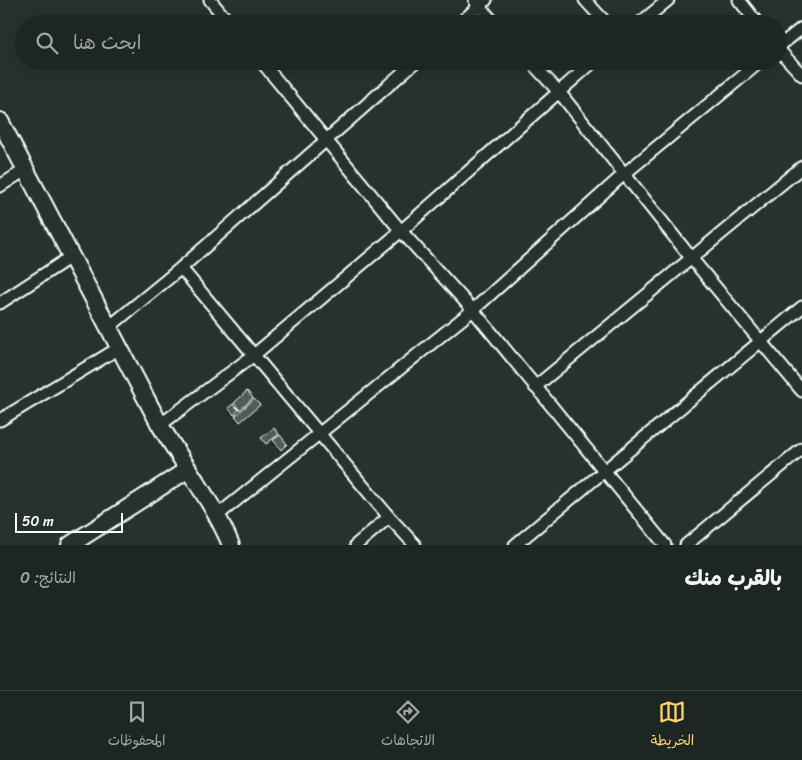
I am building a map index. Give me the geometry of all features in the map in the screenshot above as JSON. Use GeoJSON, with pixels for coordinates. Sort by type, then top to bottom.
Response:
{"type":"FeatureCollection","features":[{"type":"Feature","properties":{"kind":"street"},"geometry":{"type":"LineString","coordinates":[[210,0],[222,15]]}},
{"type":"Feature","properties":{"kind":"street"},"geometry":{"type":"LineString","coordinates":[[585,0],[599,15]]}},
{"type":"Feature","properties":{"kind":"street"},"geometry":{"type":"LineString","coordinates":[[650,15],[668,0]]}},
{"type":"Feature","properties":{"kind":"street"},"geometry":{"type":"LineString","coordinates":[[739,0],[751,15]]}},
{"type":"Feature","properties":{"kind":"street"},"geometry":{"type":"LineString","coordinates":[[468,15],[480,2],[489,15]]}},
{"type":"Feature","properties":{"kind":"street"},"geometry":{"type":"LineString","coordinates":[[787,40],[802,28]]}},
{"type":"Feature","properties":{"kind":"street"},"geometry":{"type":"LineString","coordinates":[[787,58],[802,75]]}},
{"type":"Feature","properties":{"kind":"street"},"geometry":{"type":"LineString","coordinates":[[268,70],[401,230],[473,310],[665,545]]}},
{"type":"Feature","properties":{"kind":"street"},"geometry":{"type":"LineString","coordinates":[[108,328],[181,268],[406,70]]}},
{"type":"Feature","properties":{"kind":"street"},"geometry":{"type":"LineString","coordinates":[[538,70],[802,391]]}},
{"type":"Feature","properties":{"kind":"street"},"geometry":{"type":"LineString","coordinates":[[160,425],[254,355],[401,230],[584,70]]}},
{"type":"Feature","properties":{"kind":"street"},"geometry":{"type":"LineString","coordinates":[[218,514],[473,310],[623,175],[750,70]]}},
{"type":"Feature","properties":{"kind":"street"},"geometry":{"type":"LineString","coordinates":[[0,121],[160,425],[187,470],[218,514],[231,545]]}},
{"type":"Feature","properties":{"kind":"street"},"geometry":{"type":"LineString","coordinates":[[535,387],[802,167]]}},
{"type":"Feature","properties":{"kind":"street"},"geometry":{"type":"LineString","coordinates":[[0,186],[25,170]]}},
{"type":"Feature","properties":{"kind":"street"},"geometry":{"type":"LineString","coordinates":[[0,303],[72,256]]}},
{"type":"Feature","properties":{"kind":"street"},"geometry":{"type":"LineString","coordinates":[[181,268],[320,432],[389,517],[415,545]]}},
{"type":"Feature","properties":{"kind":"street"},"geometry":{"type":"LineString","coordinates":[[515,545],[802,308]]}},
{"type":"Feature","properties":{"kind":"street"},"geometry":{"type":"LineString","coordinates":[[0,420],[119,348]]}},
{"type":"Feature","properties":{"kind":"street"},"geometry":{"type":"LineString","coordinates":[[686,545],[802,448]]}},
{"type":"Feature","properties":{"kind":"street"},"geometry":{"type":"LineString","coordinates":[[70,545],[187,470]]}},
{"type":"Feature","properties":{"kind":"street"},"geometry":{"type":"LineString","coordinates":[[356,545],[389,517]]}},
{"type":"Feature","properties":{"kind":"building"},"geometry":{"type":"Polygon","coordinates":[[[247,391],[253,398],[240,410],[234,403],[247,391]]]}},
{"type":"Feature","properties":{"kind":"building"},"geometry":{"type":"Polygon","coordinates":[[[254,399],[260,405],[240,422],[235,416],[254,399]]]}},
{"type":"Feature","properties":{"kind":"building"},"geometry":{"type":"Polygon","coordinates":[[[233,404],[239,410],[234,415],[228,408],[233,404]]]}},
{"type":"Feature","properties":{"kind":"building"},"geometry":{"type":"Polygon","coordinates":[[[274,428],[279,434],[266,444],[261,438],[274,428]]]}},
{"type":"Feature","properties":{"kind":"building"},"geometry":{"type":"Polygon","coordinates":[[[280,435],[287,444],[281,450],[273,440],[280,435]]]}}]}
